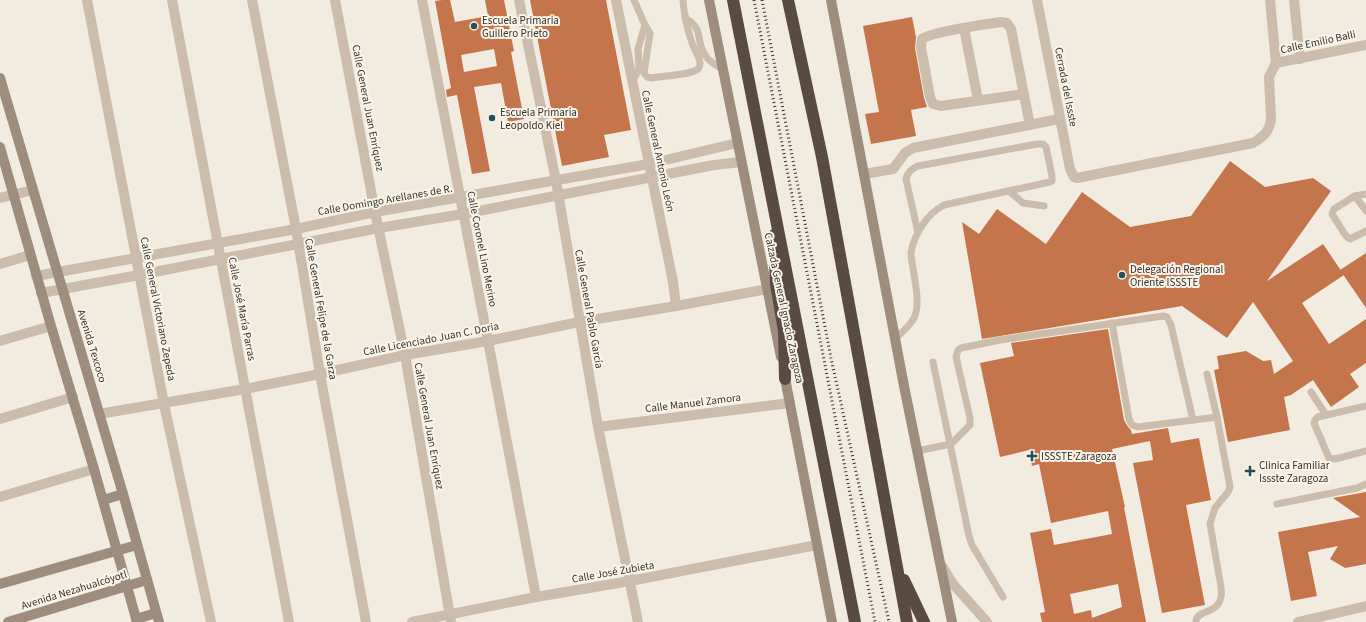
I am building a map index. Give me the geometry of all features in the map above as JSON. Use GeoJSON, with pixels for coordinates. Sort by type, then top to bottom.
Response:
{"type":"FeatureCollection","features":[{"type":"Feature","properties":{"kind":"highway","name":"Calzada General Ignacio Zaragoza"},"geometry":{"type":"LineString","coordinates":[[733,0],[855,622]]}},
{"type":"Feature","properties":{"kind":"highway"},"geometry":{"type":"LineString","coordinates":[[788,0],[822,157],[907,622]]}},
{"type":"Feature","properties":{"kind":"highway"},"geometry":{"type":"LineString","coordinates":[[772,196],[776,284],[784,331],[785,379]]}},
{"type":"Feature","properties":{"kind":"highway"},"geometry":{"type":"LineString","coordinates":[[896,561],[924,622]]}},
{"type":"Feature","properties":{"kind":"main road","name":"Calzada General Ignacio Zaragoza"},"geometry":{"type":"LineString","coordinates":[[709,0],[790,403],[832,622]]}},
{"type":"Feature","properties":{"kind":"main road"},"geometry":{"type":"LineString","coordinates":[[831,0],[895,338],[952,622]]}},
{"type":"Feature","properties":{"kind":"main road","name":"Avenida Texcoco"},"geometry":{"type":"LineString","coordinates":[[0,78],[123,494],[157,617]]}},
{"type":"Feature","properties":{"kind":"main road"},"geometry":{"type":"LineString","coordinates":[[0,147],[36,276],[103,500],[136,620],[157,617]]}},
{"type":"Feature","properties":{"kind":"main road"},"geometry":{"type":"LineString","coordinates":[[103,500],[123,494]]}},
{"type":"Feature","properties":{"kind":"main road"},"geometry":{"type":"LineString","coordinates":[[0,584],[137,545]]}},
{"type":"Feature","properties":{"kind":"main road","name":"Avenida Nezahualcóyotl"},"geometry":{"type":"LineString","coordinates":[[8,622],[147,580]]}},
{"type":"Feature","properties":{"kind":"street","name":"Calle General Victoriano Zepeda"},"geometry":{"type":"LineString","coordinates":[[87,0],[164,404],[211,622]]}},
{"type":"Feature","properties":{"kind":"street","name":"Calle José María Parras"},"geometry":{"type":"LineString","coordinates":[[172,0],[289,622]]}},
{"type":"Feature","properties":{"kind":"street","name":"Calle General Felipe de la Garza"},"geometry":{"type":"LineString","coordinates":[[252,0],[296,229],[320,374],[366,622]]}},
{"type":"Feature","properties":{"kind":"street","name":"Calle General Juan Enríquez"},"geometry":{"type":"LineString","coordinates":[[335,0],[375,212],[405,355],[450,618]]}},
{"type":"Feature","properties":{"kind":"street","name":"Calle Coronel Lino Merino"},"geometry":{"type":"LineString","coordinates":[[422,0],[536,597]]}},
{"type":"Feature","properties":{"kind":"street","name":"Calle General Pablo García"},"geometry":{"type":"LineString","coordinates":[[519,0],[556,181],[598,427],[638,622]]}},
{"type":"Feature","properties":{"kind":"street","name":"Calle General Antonio León"},"geometry":{"type":"LineString","coordinates":[[616,0],[673,282],[676,306]]}},
{"type":"Feature","properties":{"kind":"street","name":"Cerrada del Issste"},"geometry":{"type":"LineString","coordinates":[[1037,0],[1059,119],[1070,169],[1074,177],[1081,178],[1254,143],[1266,133],[1271,120],[1269,77],[1276,63]]}},
{"type":"Feature","properties":{"kind":"street"},"geometry":{"type":"LineString","coordinates":[[1270,0],[1276,63]]}},
{"type":"Feature","properties":{"kind":"street"},"geometry":{"type":"LineString","coordinates":[[1294,0],[1300,59]]}},
{"type":"Feature","properties":{"kind":"street"},"geometry":{"type":"LineString","coordinates":[[1024,94],[937,105],[933,104],[930,97],[921,47],[922,39],[929,35],[964,28],[1001,22],[1007,23],[1011,29],[1024,94],[1030,125]]}},
{"type":"Feature","properties":{"kind":"street"},"geometry":{"type":"LineString","coordinates":[[964,28],[978,100]]}},
{"type":"Feature","properties":{"kind":"street","name":"Calle Emilio Balli"},"geometry":{"type":"LineString","coordinates":[[1276,63],[1366,44]]}},
{"type":"Feature","properties":{"kind":"street"},"geometry":{"type":"LineString","coordinates":[[864,174],[894,169],[906,152],[913,148],[1059,119]]}},
{"type":"Feature","properties":{"kind":"street","name":"Calle Domingo Arellanes de R."},"geometry":{"type":"LineString","coordinates":[[36,276],[296,229],[375,212],[649,164],[737,142]]}},
{"type":"Feature","properties":{"kind":"street"},"geometry":{"type":"LineString","coordinates":[[709,150],[714,165]]}},
{"type":"Feature","properties":{"kind":"street"},"geometry":{"type":"LineString","coordinates":[[41,293],[220,260],[379,228],[463,214],[714,165],[741,162]]}},
{"type":"Feature","properties":{"kind":"street"},"geometry":{"type":"LineString","coordinates":[[0,198],[33,190]]}},
{"type":"Feature","properties":{"kind":"street"},"geometry":{"type":"LineString","coordinates":[[0,264],[30,255]]}},
{"type":"Feature","properties":{"kind":"street","name":"Calle Licenciado Juan C. Doria"},"geometry":{"type":"LineString","coordinates":[[99,414],[245,389],[405,355],[579,322],[767,289]]}},
{"type":"Feature","properties":{"kind":"street"},"geometry":{"type":"LineString","coordinates":[[0,341],[51,326]]}},
{"type":"Feature","properties":{"kind":"street"},"geometry":{"type":"LineString","coordinates":[[0,419],[73,397]]}},
{"type":"Feature","properties":{"kind":"street","name":"Calle Manuel Zamora"},"geometry":{"type":"LineString","coordinates":[[598,427],[790,403]]}},
{"type":"Feature","properties":{"kind":"street"},"geometry":{"type":"LineString","coordinates":[[0,497],[94,469]]}},
{"type":"Feature","properties":{"kind":"street","name":"Calle José Zubieta"},"geometry":{"type":"LineString","coordinates":[[412,622],[450,618],[536,597],[630,581],[817,545]]}},
{"type":"Feature","properties":{"kind":"street"},"geometry":{"type":"LineString","coordinates":[[940,562],[949,579],[987,622]]}},
{"type":"Feature","properties":{"kind":"street"},"geometry":{"type":"LineString","coordinates":[[1298,622],[1321,619],[1366,606]]}},
{"type":"Feature","properties":{"kind":"lane"},"geometry":{"type":"LineString","coordinates":[[634,0],[650,33],[644,73],[652,78],[687,73],[696,71],[699,68],[700,65],[685,18],[683,0]]}},
{"type":"Feature","properties":{"kind":"lane"},"geometry":{"type":"LineString","coordinates":[[685,18],[692,22],[698,31],[702,52],[705,57],[722,69]]}},
{"type":"Feature","properties":{"kind":"lane"},"geometry":{"type":"LineString","coordinates":[[632,82],[639,69],[638,49],[645,25]]}},
{"type":"Feature","properties":{"kind":"lane"},"geometry":{"type":"LineString","coordinates":[[895,338],[906,329],[914,317],[917,308],[911,253],[912,245],[927,220],[936,209],[944,205],[1052,181],[1047,151],[1043,144],[913,168],[906,179],[918,233]]}},
{"type":"Feature","properties":{"kind":"lane"},"geometry":{"type":"LineString","coordinates":[[1009,191],[1023,203],[1044,206]]}},
{"type":"Feature","properties":{"kind":"lane"},"geometry":{"type":"LineString","coordinates":[[1366,194],[1355,196],[1334,209],[1332,212],[1332,216],[1346,236],[1354,238],[1366,231]]}},
{"type":"Feature","properties":{"kind":"lane"},"geometry":{"type":"LineString","coordinates":[[1355,196],[1366,211]]}},
{"type":"Feature","properties":{"kind":"lane"},"geometry":{"type":"LineString","coordinates":[[917,451],[951,444],[970,425],[970,418],[956,357],[958,350],[964,347],[1000,340],[1163,316],[1167,317],[1171,325],[1193,420]]}},
{"type":"Feature","properties":{"kind":"lane"},"geometry":{"type":"LineString","coordinates":[[1112,323],[1129,419],[1132,425],[1138,427],[1216,417]]}},
{"type":"Feature","properties":{"kind":"lane"},"geometry":{"type":"LineString","coordinates":[[932,362],[951,444],[969,536],[972,545],[1003,597]]}},
{"type":"Feature","properties":{"kind":"lane"},"geometry":{"type":"LineString","coordinates":[[1196,622],[1196,617],[1198,615],[1208,612],[1217,606],[1221,596],[1221,587],[1210,524],[1214,508],[1230,488],[1207,374]]}},
{"type":"Feature","properties":{"kind":"lane"},"geometry":{"type":"LineString","coordinates":[[1310,392],[1326,415]]}},
{"type":"Feature","properties":{"kind":"lane"},"geometry":{"type":"LineString","coordinates":[[1366,406],[1316,418],[1314,423],[1329,458],[1335,459],[1366,451]]}},
{"type":"Feature","properties":{"kind":"lane"},"geometry":{"type":"LineString","coordinates":[[1277,504],[1357,488],[1366,484]]}},
{"type":"Feature","properties":{"kind":"building"},"geometry":{"type":"Polygon","coordinates":[[[450,0],[455,22],[488,16],[485,0],[504,0],[514,51],[511,52],[524,119],[508,122],[501,83],[474,87],[490,171],[472,174],[457,95],[447,97],[446,90],[451,88],[435,1],[450,0]],[[494,49],[461,55],[464,72],[497,66],[494,49]]]}},
{"type":"Feature","properties":{"kind":"building"},"geometry":{"type":"Polygon","coordinates":[[[530,0],[606,0],[631,130],[604,135],[609,157],[562,166],[530,0]]]}},
{"type":"Feature","properties":{"kind":"building"},"geometry":{"type":"Polygon","coordinates":[[[912,17],[916,37],[915,48],[927,107],[911,110],[916,136],[871,144],[865,114],[879,112],[863,26],[912,17]]]}},
{"type":"Feature","properties":{"kind":"building","name":"Delegación Regional Oriente ISSSTE"},"geometry":{"type":"Polygon","coordinates":[[[1230,161],[1265,187],[1313,178],[1331,191],[1267,281],[1323,244],[1344,275],[1302,303],[1329,344],[1366,319],[1366,363],[1350,374],[1359,387],[1331,407],[1313,380],[1291,395],[1284,397],[1290,430],[1228,442],[1214,370],[1219,369],[1217,356],[1246,351],[1263,361],[1271,360],[1274,374],[1293,361],[1253,302],[1227,338],[1182,306],[982,339],[962,222],[979,234],[997,209],[1046,244],[1082,192],[1130,227],[1191,216],[1230,161]]]}},
{"type":"Feature","properties":{"kind":"building"},"geometry":{"type":"Polygon","coordinates":[[[1366,253],[1366,308],[1340,270],[1366,253]]]}},
{"type":"Feature","properties":{"kind":"building"},"geometry":{"type":"Polygon","coordinates":[[[1108,329],[1124,420],[1132,434],[1168,428],[1171,443],[1199,438],[1211,500],[1186,505],[1205,605],[1162,613],[1133,463],[1153,460],[1150,441],[1112,449],[1125,507],[1146,622],[1042,622],[1040,613],[1045,612],[1030,533],[1051,529],[1054,545],[1112,534],[1108,511],[1051,523],[1039,464],[1032,466],[1029,450],[1000,457],[980,363],[1014,356],[1011,343],[1108,329]],[[1118,584],[1070,594],[1074,614],[1091,610],[1092,618],[1122,607],[1118,584]]]}},
{"type":"Feature","properties":{"kind":"building"},"geometry":{"type":"Polygon","coordinates":[[[1366,492],[1366,564],[1345,568],[1330,559],[1338,546],[1308,552],[1317,596],[1291,601],[1278,532],[1360,517],[1333,498],[1366,492]]]}},
{"type":"Feature","properties":{"kind":"railway"},"geometry":{"type":"LineString","coordinates":[[754,0],[875,622]]}},
{"type":"Feature","properties":{"kind":"railway"},"geometry":{"type":"LineString","coordinates":[[762,0],[831,358],[889,622]]}},
{"type":"Feature","properties":{"kind":"place","name":"Escuela Primaria Guillero Prieto"},"geometry":{"type":"Point","coordinates":[474,26]}},
{"type":"Feature","properties":{"kind":"place","name":"Escuela Primaria Leopoldo Kiel"},"geometry":{"type":"Point","coordinates":[492,118]}},
{"type":"Feature","properties":{"kind":"place","name":"Delegación Regional Oriente ISSSTE"},"geometry":{"type":"Point","coordinates":[1122,275]}},
{"type":"Feature","properties":{"kind":"place","name":"ISSSTE Zaragoza"},"geometry":{"type":"Point","coordinates":[1032,456]}},
{"type":"Feature","properties":{"kind":"place","name":"Clinica Familiar Issste Zaragoza"},"geometry":{"type":"Point","coordinates":[1250,471]}}]}
